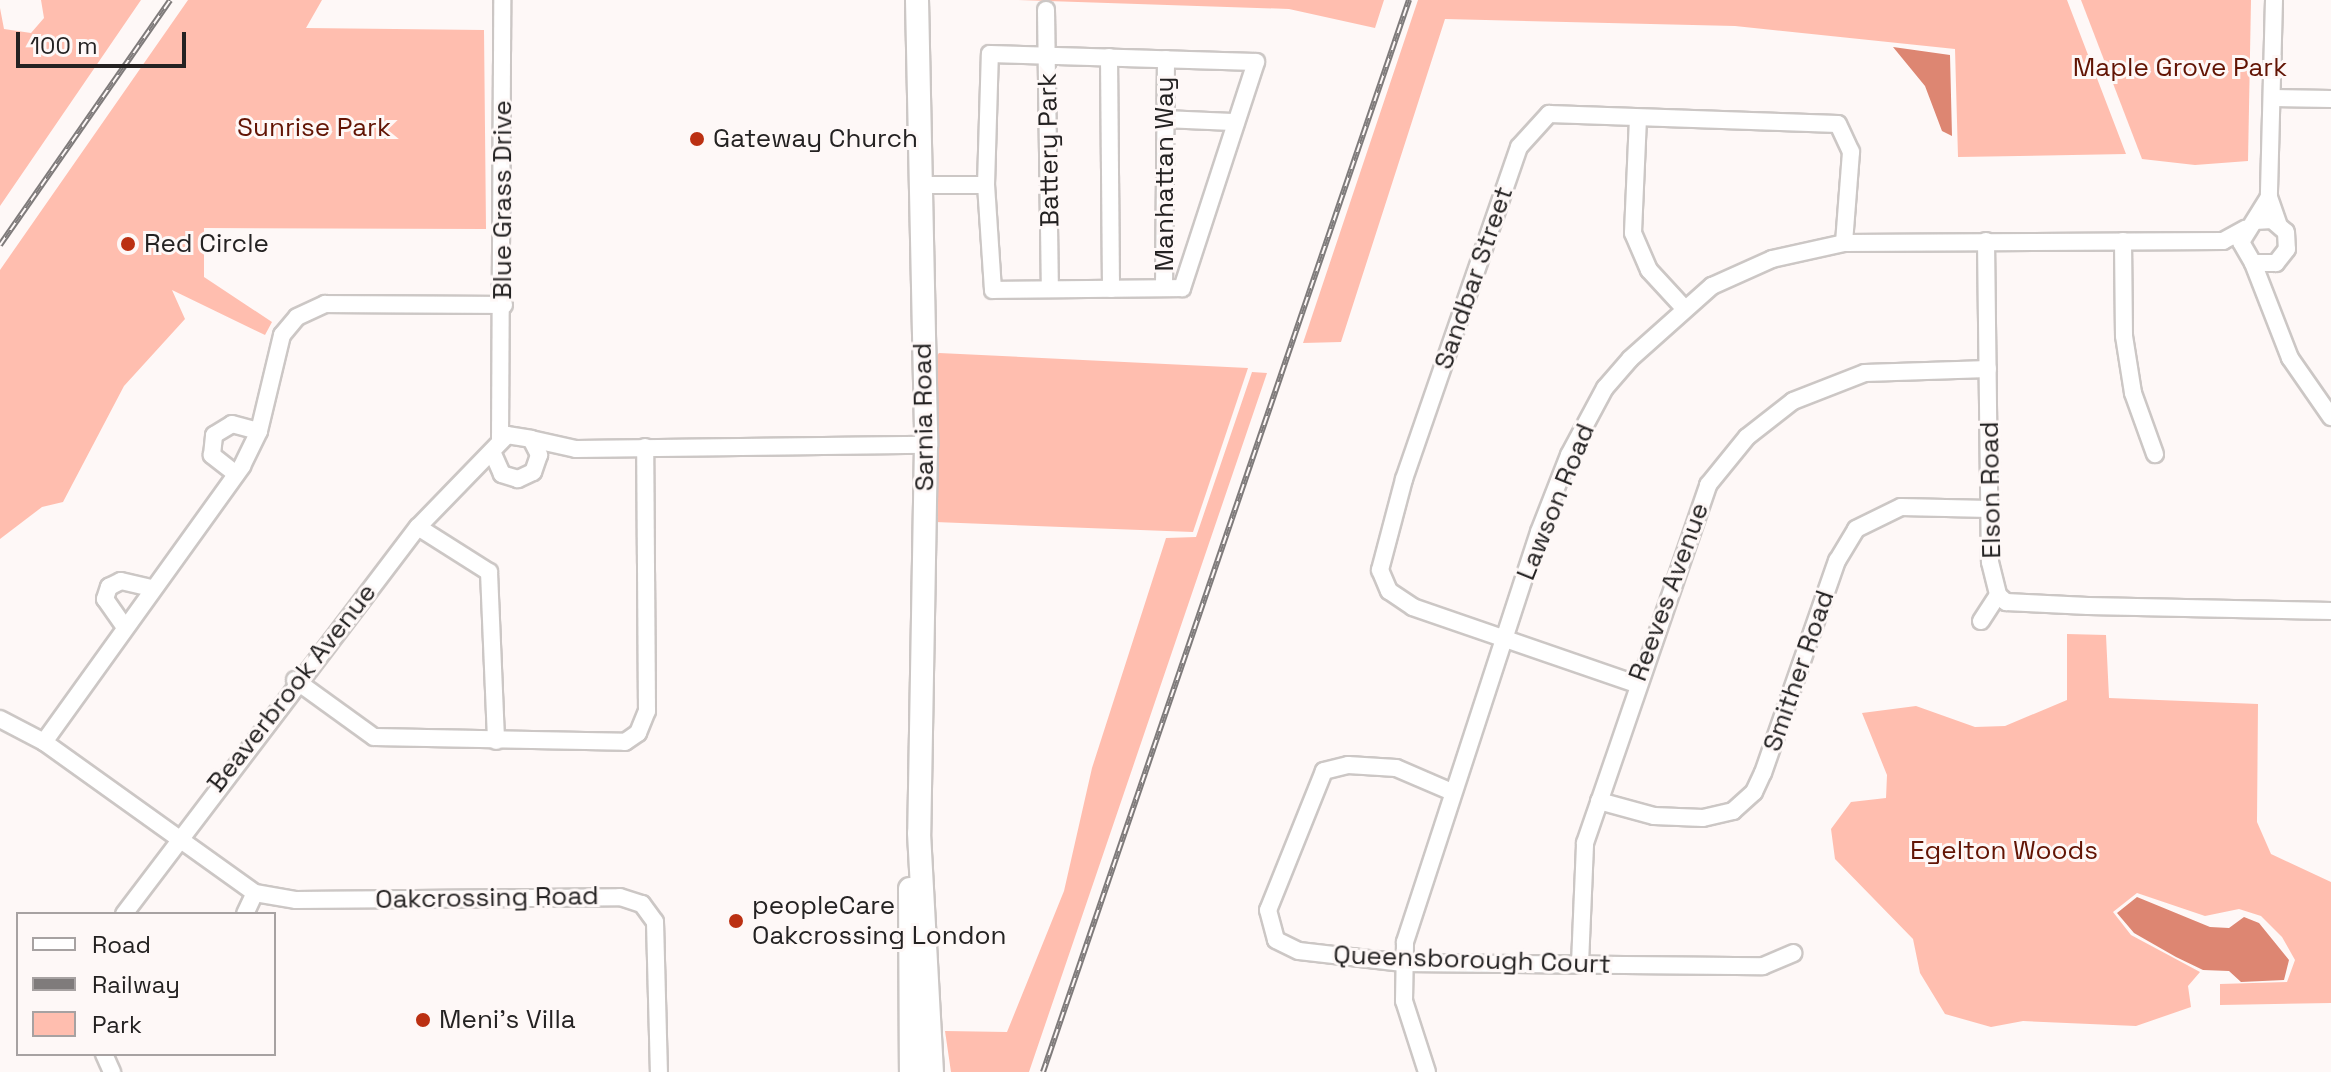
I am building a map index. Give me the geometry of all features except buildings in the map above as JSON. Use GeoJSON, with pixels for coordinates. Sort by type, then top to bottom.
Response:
{"type":"FeatureCollection","features":[{"type":"Feature","properties":{"kind":"main road","name":"Sarnia Road"},"geometry":{"type":"LineString","coordinates":[[917,0],[926,445],[919,833],[932,1072]]}},
{"type":"Feature","properties":{"kind":"main road","name":"Sarnia Road"},"geometry":{"type":"LineString","coordinates":[[911,1072],[910,882],[919,833]]}},
{"type":"Feature","properties":{"kind":"street","name":"Blue Grass Drive"},"geometry":{"type":"LineString","coordinates":[[497,448],[503,400],[502,0]]}},
{"type":"Feature","properties":{"kind":"street"},"geometry":{"type":"LineString","coordinates":[[2267,287],[2288,243],[2269,197],[2274,0]]}},
{"type":"Feature","properties":{"kind":"street","name":"Battery Park"},"geometry":{"type":"LineString","coordinates":[[1046,10],[1050,289]]}},
{"type":"Feature","properties":{"kind":"street"},"geometry":{"type":"LineString","coordinates":[[990,54],[1048,56],[1256,62],[1182,288],[993,290],[986,185],[990,54]]}},
{"type":"Feature","properties":{"kind":"street"},"geometry":{"type":"LineString","coordinates":[[1109,57],[1111,289]]}},
{"type":"Feature","properties":{"kind":"street","name":"Manhattan Way"},"geometry":{"type":"LineString","coordinates":[[1164,288],[1166,59]]}},
{"type":"Feature","properties":{"kind":"street"},"geometry":{"type":"LineString","coordinates":[[2273,98],[2331,99]]}},
{"type":"Feature","properties":{"kind":"street","name":"Sandbar Street"},"geometry":{"type":"LineString","coordinates":[[1636,684],[1413,607],[1389,591],[1380,570],[1404,479],[1519,147],[1549,114],[1838,124],[1851,152],[1844,243]]}},
{"type":"Feature","properties":{"kind":"street"},"geometry":{"type":"LineString","coordinates":[[1638,118],[1633,233],[1649,270],[1685,309]]}},
{"type":"Feature","properties":{"kind":"street"},"geometry":{"type":"LineString","coordinates":[[1166,119],[1236,122]]}},
{"type":"Feature","properties":{"kind":"street"},"geometry":{"type":"LineString","coordinates":[[921,185],[986,185]]}},
{"type":"Feature","properties":{"kind":"street"},"geometry":{"type":"LineString","coordinates":[[2248,259],[2250,225],[2269,197]]}},
{"type":"Feature","properties":{"kind":"street"},"geometry":{"type":"LineString","coordinates":[[2250,225],[2278,223]]}},
{"type":"Feature","properties":{"kind":"street","name":"Lawson Road"},"geometry":{"type":"LineString","coordinates":[[1424,1071],[1411,1036],[1403,963],[1452,792],[1569,455],[1605,388],[1712,286],[1772,259],[1844,243],[2223,241],[2250,225]]}},
{"type":"Feature","properties":{"kind":"street","name":"Elson Road"},"geometry":{"type":"LineString","coordinates":[[1986,241],[1990,509],[1998,595],[2006,602],[2075,606],[2331,611]]}},
{"type":"Feature","properties":{"kind":"street"},"geometry":{"type":"LineString","coordinates":[[2123,241],[2124,336],[2133,393],[2155,454]]}},
{"type":"Feature","properties":{"kind":"street"},"geometry":{"type":"LineString","coordinates":[[2223,241],[2248,259],[2267,287],[2290,358],[2331,417]]}},
{"type":"Feature","properties":{"kind":"street"},"geometry":{"type":"LineString","coordinates":[[2248,259],[2276,263]]}},
{"type":"Feature","properties":{"kind":"street"},"geometry":{"type":"LineString","coordinates":[[44,742],[151,588],[236,474],[259,431],[282,335],[297,317],[325,304],[504,305]]}},
{"type":"Feature","properties":{"kind":"street","name":"Reeves Avenue"},"geometry":{"type":"LineString","coordinates":[[1580,964],[1585,843],[1636,684],[1708,485],[1747,437],[1793,401],[1865,373],[1988,369]]}},
{"type":"Feature","properties":{"kind":"street"},"geometry":{"type":"LineString","coordinates":[[503,400],[528,437],[537,464]]}},
{"type":"Feature","properties":{"kind":"street"},"geometry":{"type":"LineString","coordinates":[[236,474],[212,455],[214,435],[232,424],[259,431]]}},
{"type":"Feature","properties":{"kind":"street"},"geometry":{"type":"LineString","coordinates":[[502,474],[497,448],[528,437],[576,449],[926,445]]}},
{"type":"Feature","properties":{"kind":"street"},"geometry":{"type":"LineString","coordinates":[[295,680],[374,737],[625,742],[644,723],[645,447]]}},
{"type":"Feature","properties":{"kind":"street","name":"Beaverbrook Avenue"},"geometry":{"type":"LineString","coordinates":[[125,912],[295,680],[418,527],[497,448]]}},
{"type":"Feature","properties":{"kind":"street"},"geometry":{"type":"LineString","coordinates":[[473,475],[526,477],[537,464],[576,449]]}},
{"type":"Feature","properties":{"kind":"street","name":"Smither Road"},"geometry":{"type":"LineString","coordinates":[[1599,801],[1654,816],[1703,818],[1733,811],[1754,792],[1763,773],[1837,561],[1856,529],[1901,507],[1990,509]]}},
{"type":"Feature","properties":{"kind":"street"},"geometry":{"type":"LineString","coordinates":[[418,527],[489,572],[496,741]]}},
{"type":"Feature","properties":{"kind":"street"},"geometry":{"type":"LineString","coordinates":[[124,626],[105,599],[109,587],[121,581],[151,588]]}},
{"type":"Feature","properties":{"kind":"street"},"geometry":{"type":"LineString","coordinates":[[1981,621],[1998,595]]}},
{"type":"Feature","properties":{"kind":"street","name":"Oakcrossing Road"},"geometry":{"type":"LineString","coordinates":[[0,719],[44,742],[255,893],[296,900],[620,897],[642,904],[655,922],[659,1072]]}},
{"type":"Feature","properties":{"kind":"street","name":"Queensborough Court"},"geometry":{"type":"LineString","coordinates":[[1452,792],[1396,768],[1348,765],[1324,771],[1268,910],[1268,926],[1286,948],[1403,963],[1763,966],[1793,953]]}},
{"type":"Feature","properties":{"kind":"street"},"geometry":{"type":"LineString","coordinates":[[246,912],[255,893]]}},
{"type":"Feature","properties":{"kind":"green space"},"geometry":{"type":"Polygon","coordinates":[[[41,0],[141,0],[0,206],[0,8],[4,29],[31,33],[44,18],[41,0]]]}},
{"type":"Feature","properties":{"kind":"green space","name":"Sunrise Park"},"geometry":{"type":"Polygon","coordinates":[[[188,0],[322,0],[306,28],[484,30],[486,229],[204,228],[204,277],[272,322],[265,335],[172,290],[185,319],[124,386],[63,502],[42,507],[0,539],[0,270],[188,0]]]}},
{"type":"Feature","properties":{"kind":"green space"},"geometry":{"type":"Polygon","coordinates":[[[1018,0],[1384,0],[1375,28],[1289,9],[1018,0]]]}},
{"type":"Feature","properties":{"kind":"green space"},"geometry":{"type":"Polygon","coordinates":[[[1418,0],[2067,0],[2126,154],[1958,157],[1955,49],[1735,26],[1445,19],[1341,342],[1303,343],[1418,0]]]}},
{"type":"Feature","properties":{"kind":"green space","name":"Maple Grove Park"},"geometry":{"type":"Polygon","coordinates":[[[2081,0],[2251,0],[2248,161],[2195,165],[2142,159],[2081,0]]]}},
{"type":"Feature","properties":{"kind":"green space"},"geometry":{"type":"Polygon","coordinates":[[[939,353],[1248,368],[1193,532],[935,522],[934,359],[939,353]]]}},
{"type":"Feature","properties":{"kind":"green space"},"geometry":{"type":"Polygon","coordinates":[[[1252,372],[1267,373],[1029,1072],[951,1072],[945,1031],[1007,1032],[1064,891],[1092,768],[1166,538],[1196,537],[1252,372]]]}},
{"type":"Feature","properties":{"kind":"green space","name":"Egelton Woods"},"geometry":{"type":"Polygon","coordinates":[[[2067,634],[2106,635],[2109,698],[2258,704],[2257,822],[2271,854],[2331,882],[2331,1003],[2220,1005],[2220,984],[2287,982],[2295,960],[2282,937],[2261,916],[2239,909],[2205,916],[2137,893],[2113,912],[2131,935],[2200,972],[2188,986],[2191,1007],[2136,1026],[2023,1021],[1991,1027],[1945,1014],[1920,973],[1913,939],[1835,859],[1831,829],[1851,802],[1886,798],[1887,775],[1862,713],[1916,706],[1975,727],[2005,726],[2067,700],[2067,634]]]}},
{"type":"Feature","properties":{"kind":"shaded area"},"geometry":{"type":"Polygon","coordinates":[[[1893,47],[1950,55],[1952,136],[1942,131],[1925,86],[1893,47]]]}},
{"type":"Feature","properties":{"kind":"shaded area"},"geometry":{"type":"Polygon","coordinates":[[[2137,897],[2210,927],[2229,928],[2244,917],[2259,923],[2289,960],[2284,980],[2241,982],[2229,971],[2203,970],[2176,957],[2134,933],[2117,913],[2137,897]]]}},
{"type":"Feature","properties":{"kind":"railway"},"geometry":{"type":"LineString","coordinates":[[0,245],[170,0]]}},
{"type":"Feature","properties":{"kind":"railway"},"geometry":{"type":"LineString","coordinates":[[1043,1072],[1409,0]]}},
{"type":"Feature","properties":{"kind":"place","name":"Gateway Church"},"geometry":{"type":"Point","coordinates":[697,139]}},
{"type":"Feature","properties":{"kind":"place","name":"Red Circle"},"geometry":{"type":"Point","coordinates":[128,244]}},
{"type":"Feature","properties":{"kind":"place","name":"peopleCare Oakcrossing London"},"geometry":{"type":"Point","coordinates":[736,921]}},
{"type":"Feature","properties":{"kind":"place","name":"Meni's Villa"},"geometry":{"type":"Point","coordinates":[423,1020]}}]}
